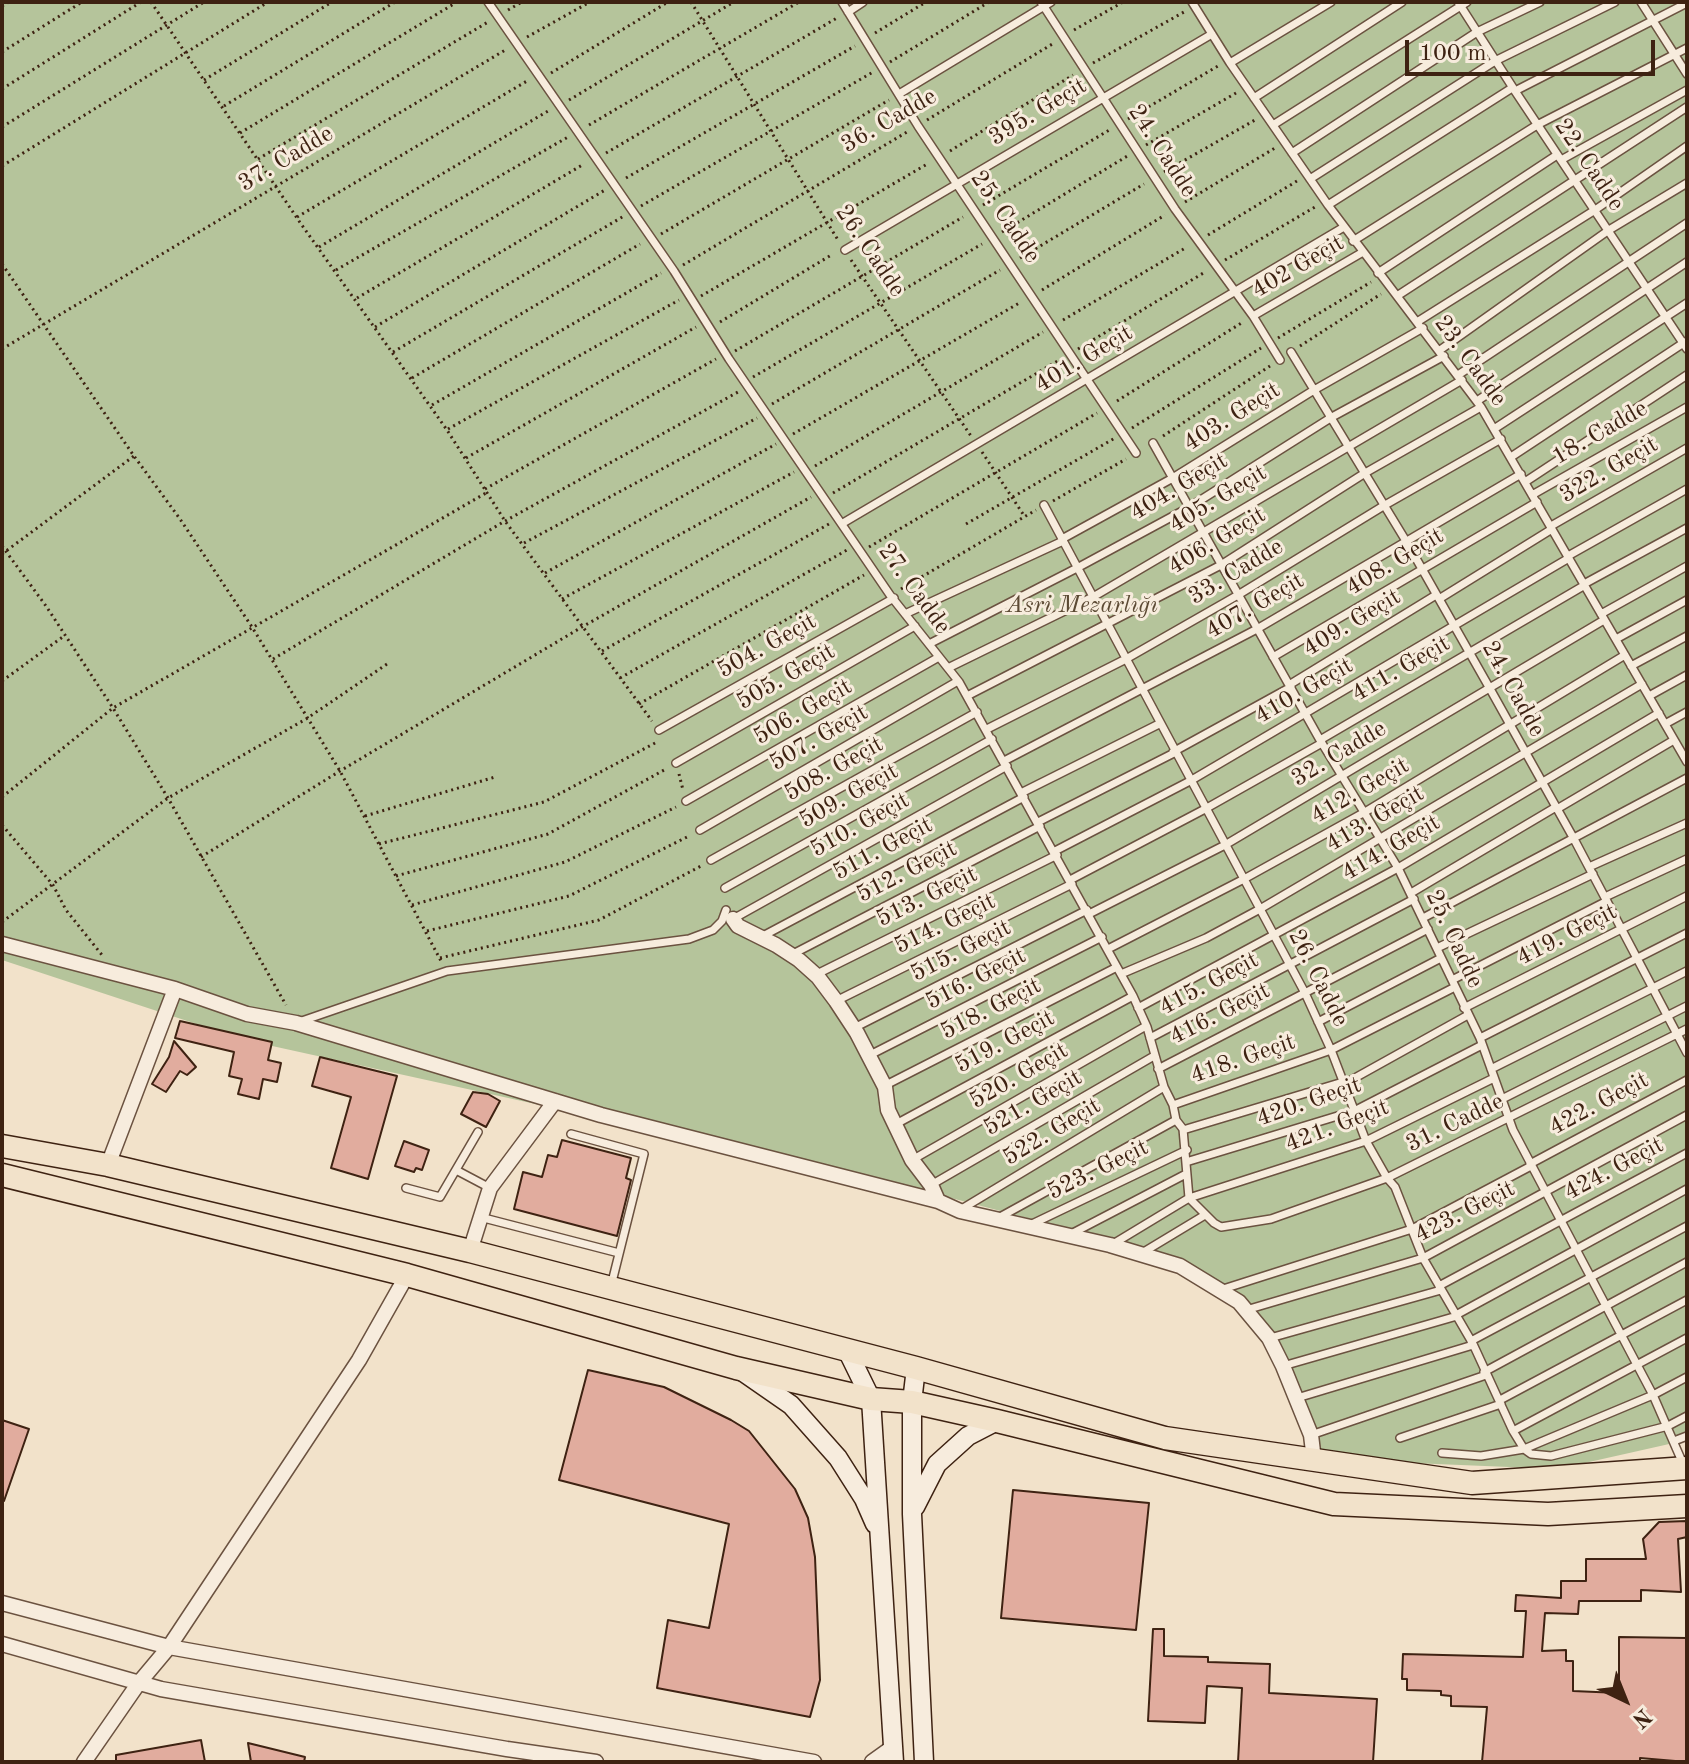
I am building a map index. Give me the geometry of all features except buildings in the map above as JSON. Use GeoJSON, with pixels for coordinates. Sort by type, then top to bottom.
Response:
{"type":"FeatureCollection","features":[{"type":"Feature","properties":{"kind":"main road"},"geometry":{"type":"LineString","coordinates":[[2,1146],[108,1165],[470,1251],[916,1368],[1165,1438],[1472,1483],[1686,1468]]}},
{"type":"Feature","properties":{"kind":"main road"},"geometry":{"type":"LineString","coordinates":[[2,1175],[407,1275],[736,1368],[871,1399],[912,1402],[997,1421],[1334,1504],[1548,1514],[1687,1506]]}},
{"type":"Feature","properties":{"kind":"street"},"geometry":{"type":"LineString","coordinates":[[730,914],[738,926],[791,955],[815,975],[836,1001],[884,1086],[888,1110],[912,1160],[931,1185],[938,1201]]}},
{"type":"Feature","properties":{"kind":"street"},"geometry":{"type":"LineString","coordinates":[[2,944],[175,989],[247,1014],[296,1023],[555,1101],[938,1201],[960,1211],[1110,1245],[1180,1266],[1246,1310],[1269,1338],[1311,1435],[1314,1460]]}},
{"type":"Feature","properties":{"kind":"street"},"geometry":{"type":"LineString","coordinates":[[108,1165],[175,989]]}},
{"type":"Feature","properties":{"kind":"street"},"geometry":{"type":"LineString","coordinates":[[470,1251],[490,1188],[555,1101]]}},
{"type":"Feature","properties":{"kind":"street"},"geometry":{"type":"LineString","coordinates":[[84,1762],[138,1684],[169,1647],[359,1360],[407,1275]]}},
{"type":"Feature","properties":{"kind":"street"},"geometry":{"type":"LineString","coordinates":[[848,1352],[871,1399],[894,1754],[872,1762]]}},
{"type":"Feature","properties":{"kind":"street"},"geometry":{"type":"LineString","coordinates":[[736,1368],[791,1405],[838,1458],[864,1499],[880,1536]]}},
{"type":"Feature","properties":{"kind":"street"},"geometry":{"type":"LineString","coordinates":[[916,1368],[912,1402],[912,1514],[924,1762]]}},
{"type":"Feature","properties":{"kind":"street"},"geometry":{"type":"LineString","coordinates":[[912,1514],[937,1464],[968,1436],[997,1421]]}},
{"type":"Feature","properties":{"kind":"street"},"geometry":{"type":"LineString","coordinates":[[2,1603],[169,1647],[814,1762]]}},
{"type":"Feature","properties":{"kind":"street"},"geometry":{"type":"LineString","coordinates":[[2,1644],[138,1684],[508,1756],[596,1762]]}},
{"type":"Feature","properties":{"kind":"lane","name":"27. Cadde"},"geometry":{"type":"LineString","coordinates":[[488,2],[905,614],[958,681],[987,729],[1102,937],[1146,1026],[1164,1087],[1183,1130],[1189,1198]]}},
{"type":"Feature","properties":{"kind":"lane","name":"25. Cadde"},"geometry":{"type":"LineString","coordinates":[[842,2],[918,126],[1125,432],[1136,453]]}},
{"type":"Feature","properties":{"kind":"lane"},"geometry":{"type":"LineString","coordinates":[[848,12],[863,2]]}},
{"type":"Feature","properties":{"kind":"lane","name":"23. Cadde"},"geometry":{"type":"LineString","coordinates":[[1192,2],[1230,63],[1353,241],[1479,404],[1674,740],[1684,749],[1687,762]]}},
{"type":"Feature","properties":{"kind":"lane"},"geometry":{"type":"LineString","coordinates":[[1230,63],[1331,2]]}},
{"type":"Feature","properties":{"kind":"lane"},"geometry":{"type":"LineString","coordinates":[[1254,98],[1402,2]]}},
{"type":"Feature","properties":{"kind":"lane"},"geometry":{"type":"LineString","coordinates":[[1292,153],[1477,32],[1540,2]]}},
{"type":"Feature","properties":{"kind":"lane"},"geometry":{"type":"LineString","coordinates":[[1310,179],[1495,61],[1615,2]]}},
{"type":"Feature","properties":{"kind":"lane"},"geometry":{"type":"LineString","coordinates":[[1641,2],[1687,74]]}},
{"type":"Feature","properties":{"kind":"lane"},"geometry":{"type":"LineString","coordinates":[[899,94],[1046,3]]}},
{"type":"Feature","properties":{"kind":"lane","name":"24. Cadde"},"geometry":{"type":"LineString","coordinates":[[1046,3],[1063,37],[1175,209],[1253,316],[1280,360]]}},
{"type":"Feature","properties":{"kind":"lane"},"geometry":{"type":"LineString","coordinates":[[1273,125],[1462,3]]}},
{"type":"Feature","properties":{"kind":"lane","name":"22. Cadde"},"geometry":{"type":"LineString","coordinates":[[1462,3],[1495,61],[1686,345]]}},
{"type":"Feature","properties":{"kind":"lane"},"geometry":{"type":"LineString","coordinates":[[1328,205],[1514,90],[1687,3]]}},
{"type":"Feature","properties":{"kind":"lane","name":"395. Geçit"},"geometry":{"type":"LineString","coordinates":[[844,249],[1212,34]]}},
{"type":"Feature","properties":{"kind":"lane"},"geometry":{"type":"LineString","coordinates":[[1353,241],[1537,125],[1687,48]]}},
{"type":"Feature","properties":{"kind":"lane"},"geometry":{"type":"LineString","coordinates":[[1380,274],[1559,157],[1687,90]]}},
{"type":"Feature","properties":{"kind":"lane"},"geometry":{"type":"LineString","coordinates":[[1397,296],[1687,107]]}},
{"type":"Feature","properties":{"kind":"lane","name":"403. Geçit"},"geometry":{"type":"LineString","coordinates":[[905,614],[1062,540],[1171,479],[1420,325],[1687,146]]}},
{"type":"Feature","properties":{"kind":"lane","name":"404. Geçit"},"geometry":{"type":"LineString","coordinates":[[929,644],[1188,508],[1332,417],[1442,353],[1609,230],[1687,183]]}},
{"type":"Feature","properties":{"kind":"lane","name":"405. Geçit"},"geometry":{"type":"LineString","coordinates":[[948,668],[1093,597],[1349,445],[1460,377],[1687,223]]}},
{"type":"Feature","properties":{"kind":"lane","name":"401. Geçit"},"geometry":{"type":"LineString","coordinates":[[841,521],[1090,380],[1344,227]]}},
{"type":"Feature","properties":{"kind":"lane","name":"402 Geçit"},"geometry":{"type":"LineString","coordinates":[[1253,316],[1363,252]]}},
{"type":"Feature","properties":{"kind":"lane","name":"406. Geçit"},"geometry":{"type":"LineString","coordinates":[[967,696],[1221,565],[1479,404],[1687,262]]}},
{"type":"Feature","properties":{"kind":"lane"},"geometry":{"type":"LineString","coordinates":[[1494,429],[1687,303]]}},
{"type":"Feature","properties":{"kind":"lane"},"geometry":{"type":"LineString","coordinates":[[1511,457],[1686,345]]}},
{"type":"Feature","properties":{"kind":"lane","name":"24. Cadde"},"geometry":{"type":"LineString","coordinates":[[1291,352],[1385,505],[1510,724],[1687,1053]]}},
{"type":"Feature","properties":{"kind":"lane","name":"407. Geçit"},"geometry":{"type":"LineString","coordinates":[[1005,763],[1257,629],[1406,541],[1523,478],[1687,375]]}},
{"type":"Feature","properties":{"kind":"lane","name":"18. Cadde"},"geometry":{"type":"LineString","coordinates":[[1534,498],[1687,407]]}},
{"type":"Feature","properties":{"kind":"lane","name":"33. Cadde"},"geometry":{"type":"LineString","coordinates":[[987,729],[1126,659],[1501,439]]}},
{"type":"Feature","properties":{"kind":"lane","name":"25. Cadde"},"geometry":{"type":"LineString","coordinates":[[1153,443],[1321,741],[1398,868],[1481,1041],[1509,1119],[1531,1165],[1653,1395],[1686,1468]]}},
{"type":"Feature","properties":{"kind":"lane","name":"322. Geçit"},"geometry":{"type":"LineString","coordinates":[[1552,528],[1687,448]]}},
{"type":"Feature","properties":{"kind":"lane","name":"410. Geçit"},"geometry":{"type":"LineString","coordinates":[[1056,853],[1190,781],[1687,489]]}},
{"type":"Feature","properties":{"kind":"lane","name":"408. Geçit"},"geometry":{"type":"LineString","coordinates":[[1273,657],[1534,498]]}},
{"type":"Feature","properties":{"kind":"lane","name":"26. Cadde"},"geometry":{"type":"LineString","coordinates":[[1044,505],[1305,993],[1366,1141],[1395,1187],[1423,1258],[1472,1343],[1524,1449]]}},
{"type":"Feature","properties":{"kind":"lane","name":"409. Geçit"},"geometry":{"type":"LineString","coordinates":[[1039,824],[1290,686],[1552,528]]}},
{"type":"Feature","properties":{"kind":"lane","name":"411. Geçit"},"geometry":{"type":"LineString","coordinates":[[1071,882],[1205,809],[1584,585],[1687,528]]}},
{"type":"Feature","properties":{"kind":"lane","name":"32. Cadde"},"geometry":{"type":"LineString","coordinates":[[1088,912],[1225,845],[1687,566]]}},
{"type":"Feature","properties":{"kind":"lane","name":"504. Geçit"},"geometry":{"type":"LineString","coordinates":[[659,730],[894,598]]}},
{"type":"Feature","properties":{"kind":"lane"},"geometry":{"type":"LineString","coordinates":[[1616,639],[1687,600]]}},
{"type":"Feature","properties":{"kind":"lane","name":"505. Geçit"},"geometry":{"type":"LineString","coordinates":[[676,763],[915,626]]}},
{"type":"Feature","properties":{"kind":"lane"},"geometry":{"type":"LineString","coordinates":[[1631,666],[1687,636]]}},
{"type":"Feature","properties":{"kind":"lane","name":"412. Geçit"},"geometry":{"type":"LineString","coordinates":[[1108,949],[1365,812],[1625,655]]}},
{"type":"Feature","properties":{"kind":"lane","name":"506. Geçit"},"geometry":{"type":"LineString","coordinates":[[686,801],[939,657]]}},
{"type":"Feature","properties":{"kind":"lane"},"geometry":{"type":"LineString","coordinates":[[1649,696],[1687,675]]}},
{"type":"Feature","properties":{"kind":"lane","name":"507. Geçit"},"geometry":{"type":"LineString","coordinates":[[700,830],[958,681]]}},
{"type":"Feature","properties":{"kind":"lane","name":"413. Geçit"},"geometry":{"type":"LineString","coordinates":[[1119,971],[1206,938],[1260,909],[1642,684]]}},
{"type":"Feature","properties":{"kind":"lane","name":"508. Geçit"},"geometry":{"type":"LineString","coordinates":[[711,860],[977,712]]}},
{"type":"Feature","properties":{"kind":"lane"},"geometry":{"type":"LineString","coordinates":[[1665,724],[1687,712]]}},
{"type":"Feature","properties":{"kind":"lane","name":"414. Geçit"},"geometry":{"type":"LineString","coordinates":[[1138,1008],[1398,868],[1659,713]]}},
{"type":"Feature","properties":{"kind":"lane"},"geometry":{"type":"LineString","coordinates":[[1023,795],[1159,724]]}},
{"type":"Feature","properties":{"kind":"lane","name":"509. Geçit"},"geometry":{"type":"LineString","coordinates":[[725,888],[992,739]]}},
{"type":"Feature","properties":{"kind":"lane","name":"415. Geçit"},"geometry":{"type":"LineString","coordinates":[[1150,1038],[1412,896],[1674,740]]}},
{"type":"Feature","properties":{"kind":"lane","name":"510. Geçit"},"geometry":{"type":"LineString","coordinates":[[296,1023],[447,971],[689,939],[713,930],[730,914],[1005,763]]}},
{"type":"Feature","properties":{"kind":"lane"},"geometry":{"type":"LineString","coordinates":[[1423,918],[1687,778]]}},
{"type":"Feature","properties":{"kind":"lane","name":"511. Geçit"},"geometry":{"type":"LineString","coordinates":[[761,937],[1023,795]]}},
{"type":"Feature","properties":{"kind":"lane"},"geometry":{"type":"LineString","coordinates":[[1437,948],[1687,823]]}},
{"type":"Feature","properties":{"kind":"lane","name":"512. Geçit"},"geometry":{"type":"LineString","coordinates":[[791,955],[1039,824]]}},
{"type":"Feature","properties":{"kind":"lane","name":"513. Geçit"},"geometry":{"type":"LineString","coordinates":[[815,975],[1056,853]]}},
{"type":"Feature","properties":{"kind":"lane","name":"418. Geçit"},"geometry":{"type":"LineString","coordinates":[[1173,1105],[1331,1050],[1606,899],[1687,859]]}},
{"type":"Feature","properties":{"kind":"lane","name":"514. Geçit"},"geometry":{"type":"LineString","coordinates":[[836,1001],[1071,882]]}},
{"type":"Feature","properties":{"kind":"lane","name":"419. Geçit"},"geometry":{"type":"LineString","coordinates":[[1183,1130],[1344,1083],[1466,1012],[1687,896]]}},
{"type":"Feature","properties":{"kind":"lane","name":"515. Geçit"},"geometry":{"type":"LineString","coordinates":[[854,1028],[1088,912]]}},
{"type":"Feature","properties":{"kind":"lane","name":"416. Geçit"},"geometry":{"type":"LineString","coordinates":[[1158,1069],[1428,929]]}},
{"type":"Feature","properties":{"kind":"lane","name":"420. Geçit"},"geometry":{"type":"LineString","coordinates":[[1186,1162],[1354,1111],[1687,933]]}},
{"type":"Feature","properties":{"kind":"lane","name":"516. Geçit"},"geometry":{"type":"LineString","coordinates":[[868,1056],[1102,937]]}},
{"type":"Feature","properties":{"kind":"lane"},"geometry":{"type":"LineString","coordinates":[[1318,1022],[1441,958]]}},
{"type":"Feature","properties":{"kind":"lane","name":"518. Geçit"},"geometry":{"type":"LineString","coordinates":[[884,1086],[1119,971]]}},
{"type":"Feature","properties":{"kind":"lane","name":"421. Geçit"},"geometry":{"type":"LineString","coordinates":[[1110,1245],[1189,1198],[1366,1141],[1687,971]]}},
{"type":"Feature","properties":{"kind":"lane","name":"519. Geçit"},"geometry":{"type":"LineString","coordinates":[[896,1124],[1133,996]]}},
{"type":"Feature","properties":{"kind":"lane"},"geometry":{"type":"LineString","coordinates":[[1502,1099],[1687,1006]]}},
{"type":"Feature","properties":{"kind":"lane","name":"520. Geçit"},"geometry":{"type":"LineString","coordinates":[[912,1160],[1146,1026]]}},
{"type":"Feature","properties":{"kind":"lane","name":"31. Cadde"},"geometry":{"type":"LineString","coordinates":[[1205,1215],[1221,1227],[1271,1219],[1387,1178],[1687,1029]]}},
{"type":"Feature","properties":{"kind":"lane","name":"521. Geçit"},"geometry":{"type":"LineString","coordinates":[[931,1185],[1154,1056]]}},
{"type":"Feature","properties":{"kind":"lane","name":"422. Geçit"},"geometry":{"type":"LineString","coordinates":[[1220,1290],[1412,1229],[1687,1080]]}},
{"type":"Feature","properties":{"kind":"lane","name":"522. Geçit"},"geometry":{"type":"LineString","coordinates":[[960,1211],[1164,1087]]}},
{"type":"Feature","properties":{"kind":"lane","name":"423. Geçit"},"geometry":{"type":"LineString","coordinates":[[1246,1310],[1423,1258],[1687,1115]]}},
{"type":"Feature","properties":{"kind":"lane","name":"523. Geçit"},"geometry":{"type":"LineString","coordinates":[[999,1218],[1176,1120]]}},
{"type":"Feature","properties":{"kind":"lane"},"geometry":{"type":"LineString","coordinates":[[406,1188],[440,1197],[478,1132]]}},
{"type":"Feature","properties":{"kind":"lane"},"geometry":{"type":"LineString","coordinates":[[571,1134],[644,1154],[611,1288]]}},
{"type":"Feature","properties":{"kind":"lane","name":"523. Geçit"},"geometry":{"type":"LineString","coordinates":[[1027,1227],[1187,1150]]}},
{"type":"Feature","properties":{"kind":"lane","name":"424. Geçit"},"geometry":{"type":"LineString","coordinates":[[1269,1338],[1440,1288],[1687,1153]]}},
{"type":"Feature","properties":{"kind":"lane"},"geometry":{"type":"LineString","coordinates":[[456,1170],[490,1188]]}},
{"type":"Feature","properties":{"kind":"lane"},"geometry":{"type":"LineString","coordinates":[[1069,1236],[1186,1174]]}},
{"type":"Feature","properties":{"kind":"lane"},"geometry":{"type":"LineString","coordinates":[[1283,1366],[1456,1315],[1687,1189]]}},
{"type":"Feature","properties":{"kind":"lane"},"geometry":{"type":"LineString","coordinates":[[1141,1254],[1205,1215],[1189,1198]]}},
{"type":"Feature","properties":{"kind":"lane"},"geometry":{"type":"LineString","coordinates":[[480,1217],[619,1253]]}},
{"type":"Feature","properties":{"kind":"lane"},"geometry":{"type":"LineString","coordinates":[[1297,1398],[1472,1343],[1687,1226]]}},
{"type":"Feature","properties":{"kind":"lane"},"geometry":{"type":"LineString","coordinates":[[1311,1435],[1485,1374],[1687,1262]]}},
{"type":"Feature","properties":{"kind":"lane"},"geometry":{"type":"LineString","coordinates":[[1400,1438],[1500,1402],[1687,1300]]}},
{"type":"Feature","properties":{"kind":"lane"},"geometry":{"type":"LineString","coordinates":[[1513,1431],[1687,1338]]}},
{"type":"Feature","properties":{"kind":"lane"},"geometry":{"type":"LineString","coordinates":[[1442,1453],[1481,1456],[1524,1449],[1653,1395],[1687,1377]]}},
{"type":"Feature","properties":{"kind":"lane"},"geometry":{"type":"LineString","coordinates":[[1524,1449],[1531,1454],[1551,1456],[1668,1426],[1687,1416]]}},
{"type":"Feature","properties":{"kind":"lane"},"geometry":{"type":"LineString","coordinates":[[1674,1441],[1687,1436]]}},
{"type":"Feature","properties":{"kind":"path"},"geometry":{"type":"LineString","coordinates":[[2,6],[9,2]]}},
{"type":"Feature","properties":{"kind":"path"},"geometry":{"type":"LineString","coordinates":[[2,52],[82,2]]}},
{"type":"Feature","properties":{"kind":"path"},"geometry":{"type":"LineString","coordinates":[[2,89],[141,2]]}},
{"type":"Feature","properties":{"kind":"path"},"geometry":{"type":"LineString","coordinates":[[151,2],[447,430],[505,521],[664,738],[544,802],[379,844]]}},
{"type":"Feature","properties":{"kind":"path"},"geometry":{"type":"LineString","coordinates":[[2,127],[204,2]]}},
{"type":"Feature","properties":{"kind":"path"},"geometry":{"type":"LineString","coordinates":[[2,166],[268,2]]}},
{"type":"Feature","properties":{"kind":"path"},"geometry":{"type":"LineString","coordinates":[[204,80],[332,2]]}},
{"type":"Feature","properties":{"kind":"path"},"geometry":{"type":"LineString","coordinates":[[222,107],[395,2]]}},
{"type":"Feature","properties":{"kind":"path"},"geometry":{"type":"LineString","coordinates":[[240,133],[457,2]]}},
{"type":"Feature","properties":{"kind":"path"},"geometry":{"type":"LineString","coordinates":[[258,159],[522,2]]}},
{"type":"Feature","properties":{"kind":"path","name":"37. Cadde"},"geometry":{"type":"LineString","coordinates":[[2,349],[590,2]]}},
{"type":"Feature","properties":{"kind":"path"},"geometry":{"type":"LineString","coordinates":[[297,217],[668,2]]}},
{"type":"Feature","properties":{"kind":"path","name":"26. Cadde"},"geometry":{"type":"LineString","coordinates":[[691,2],[806,191],[1025,517]]}},
{"type":"Feature","properties":{"kind":"path"},"geometry":{"type":"LineString","coordinates":[[319,247],[734,2]]}},
{"type":"Feature","properties":{"kind":"path"},"geometry":{"type":"LineString","coordinates":[[336,270],[799,2]]}},
{"type":"Feature","properties":{"kind":"path"},"geometry":{"type":"LineString","coordinates":[[375,327],[926,2]]}},
{"type":"Feature","properties":{"kind":"path"},"geometry":{"type":"LineString","coordinates":[[393,352],[989,2]]}},
{"type":"Feature","properties":{"kind":"path","name":"36. Cadde"},"geometry":{"type":"LineString","coordinates":[[430,406],[918,126],[1123,2]]}},
{"type":"Feature","properties":{"kind":"path"},"geometry":{"type":"LineString","coordinates":[[356,299],[848,12]]}},
{"type":"Feature","properties":{"kind":"path"},"geometry":{"type":"LineString","coordinates":[[411,378],[899,94]]}},
{"type":"Feature","properties":{"kind":"path"},"geometry":{"type":"LineString","coordinates":[[465,458],[844,249]]}},
{"type":"Feature","properties":{"kind":"path"},"geometry":{"type":"LineString","coordinates":[[2,264],[252,627],[340,771],[447,971]]}},
{"type":"Feature","properties":{"kind":"path"},"geometry":{"type":"LineString","coordinates":[[966,524],[1125,432],[1380,274]]}},
{"type":"Feature","properties":{"kind":"path"},"geometry":{"type":"LineString","coordinates":[[447,430],[689,294]]}},
{"type":"Feature","properties":{"kind":"path"},"geometry":{"type":"LineString","coordinates":[[619,679],[995,472],[1108,407],[1253,316]]}},
{"type":"Feature","properties":{"kind":"path"},"geometry":{"type":"LineString","coordinates":[[2,797],[113,708],[726,353]]}},
{"type":"Feature","properties":{"kind":"path"},"geometry":{"type":"LineString","coordinates":[[272,660],[505,521],[748,386]]}},
{"type":"Feature","properties":{"kind":"path"},"geometry":{"type":"LineString","coordinates":[[522,544],[767,413]]}},
{"type":"Feature","properties":{"kind":"path"},"geometry":{"type":"LineString","coordinates":[[543,573],[785,439]]}},
{"type":"Feature","properties":{"kind":"path"},"geometry":{"type":"LineString","coordinates":[[4,552],[134,456]]}},
{"type":"Feature","properties":{"kind":"path"},"geometry":{"type":"LineString","coordinates":[[562,599],[804,466]]}},
{"type":"Feature","properties":{"kind":"path"},"geometry":{"type":"LineString","coordinates":[[201,857],[582,627],[821,492]]}},
{"type":"Feature","properties":{"kind":"path"},"geometry":{"type":"LineString","coordinates":[[600,652],[841,521]]}},
{"type":"Feature","properties":{"kind":"path"},"geometry":{"type":"LineString","coordinates":[[2,546],[113,708],[296,1023]]}},
{"type":"Feature","properties":{"kind":"path"},"geometry":{"type":"LineString","coordinates":[[639,704],[874,569]]}},
{"type":"Feature","properties":{"kind":"path"},"geometry":{"type":"LineString","coordinates":[[2,681],[64,636]]}},
{"type":"Feature","properties":{"kind":"path"},"geometry":{"type":"LineString","coordinates":[[2,922],[168,798],[306,719],[390,662]]}},
{"type":"Feature","properties":{"kind":"path"},"geometry":{"type":"LineString","coordinates":[[396,876],[548,834],[676,763],[686,801],[565,862],[412,905]]}},
{"type":"Feature","properties":{"kind":"path"},"geometry":{"type":"LineString","coordinates":[[364,816],[495,777]]}},
{"type":"Feature","properties":{"kind":"path"},"geometry":{"type":"LineString","coordinates":[[2,825],[53,885],[66,910],[118,975]]}},
{"type":"Feature","properties":{"kind":"path"},"geometry":{"type":"LineString","coordinates":[[426,931],[569,896],[700,830]]}},
{"type":"Feature","properties":{"kind":"path"},"geometry":{"type":"LineString","coordinates":[[440,958],[599,920],[711,860]]}},
{"type":"Feature","properties":{"kind":"green space","name":"Asri Mezarlığı"},"geometry":{"type":"Polygon","coordinates":[[[2,2],[1687,2],[1687,1440],[1558,1469],[1314,1459],[1269,1336],[1184,1263],[894,1183],[245,1040],[2,960],[2,2]]]}}]}
